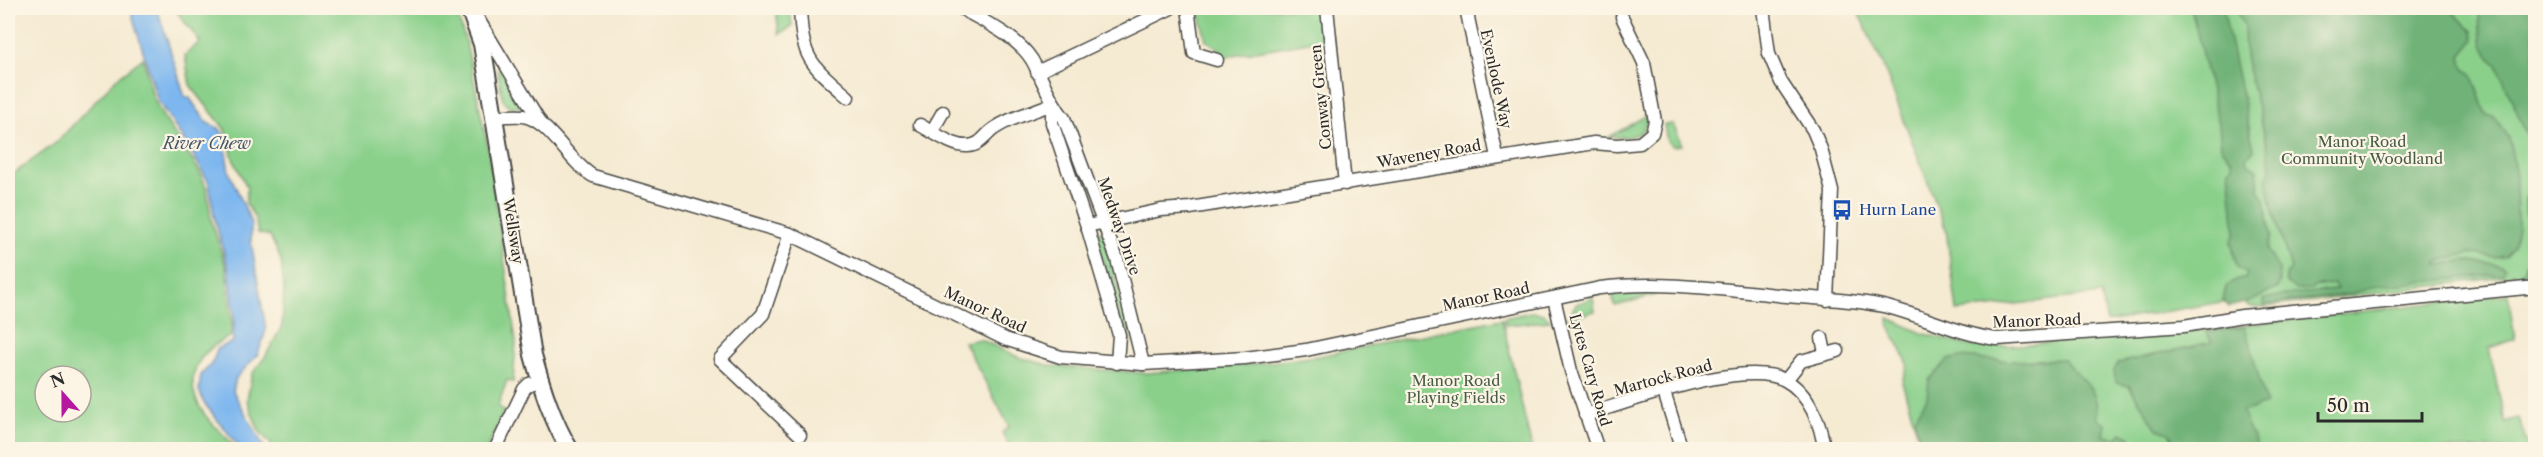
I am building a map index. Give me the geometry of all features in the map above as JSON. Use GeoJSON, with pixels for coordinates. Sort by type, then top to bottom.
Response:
{"type":"FeatureCollection","features":[{"type":"Feature","properties":{"kind":"main road","name":"Wellsway"},"geometry":{"type":"LineString","coordinates":[[470,8],[482,44],[533,355],[558,430],[570,450]]}},
{"type":"Feature","properties":{"kind":"street","name":"Manor Road"},"geometry":{"type":"LineString","coordinates":[[470,8],[543,125],[580,168],[593,176],[790,234],[1005,339],[1061,357],[1143,364],[1306,350],[1632,284],[1670,285],[1882,306],[1975,336],[2026,339],[2184,326],[2242,316],[2535,287]]}},
{"type":"Feature","properties":{"kind":"street"},"geometry":{"type":"LineString","coordinates":[[800,8],[805,50],[819,72],[848,97]]}},
{"type":"Feature","properties":{"kind":"street","name":"Medway Drive"},"geometry":{"type":"LineString","coordinates":[[961,8],[1009,38],[1025,51],[1052,104],[1064,118],[1117,259],[1143,364]]}},
{"type":"Feature","properties":{"kind":"street"},"geometry":{"type":"LineString","coordinates":[[1037,72],[1171,8]]}},
{"type":"Feature","properties":{"kind":"street"},"geometry":{"type":"LineString","coordinates":[[1188,8],[1194,53],[1217,60]]}},
{"type":"Feature","properties":{"kind":"street","name":"Conway Green"},"geometry":{"type":"LineString","coordinates":[[1327,8],[1346,184]]}},
{"type":"Feature","properties":{"kind":"street","name":"Evenlode Way"},"geometry":{"type":"LineString","coordinates":[[1466,8],[1497,158]]}},
{"type":"Feature","properties":{"kind":"street"},"geometry":{"type":"LineString","coordinates":[[1762,8],[1769,54],[1780,82],[1813,130],[1829,175],[1832,191],[1827,300]]}},
{"type":"Feature","properties":{"kind":"street","name":"Waveney Road"},"geometry":{"type":"LineString","coordinates":[[1087,226],[1161,210],[1190,208],[1346,184],[1594,143],[1640,143],[1652,133],[1655,121],[1644,63],[1622,17]]}},
{"type":"Feature","properties":{"kind":"street"},"geometry":{"type":"LineString","coordinates":[[920,125],[959,145],[967,146],[979,143],[1005,123],[1052,104]]}},
{"type":"Feature","properties":{"kind":"street","name":"Medway Drive"},"geometry":{"type":"LineString","coordinates":[[1052,104],[1052,123],[1087,226],[1119,335],[1117,363]]}},
{"type":"Feature","properties":{"kind":"street"},"geometry":{"type":"LineString","coordinates":[[932,131],[943,112]]}},
{"type":"Feature","properties":{"kind":"street"},"geometry":{"type":"LineString","coordinates":[[495,117],[524,116],[543,125]]}},
{"type":"Feature","properties":{"kind":"street"},"geometry":{"type":"LineString","coordinates":[[790,234],[763,314],[720,359],[800,435]]}},
{"type":"Feature","properties":{"kind":"street","name":"Lytes Cary Road"},"geometry":{"type":"LineString","coordinates":[[1554,298],[1571,371],[1598,450]]}},
{"type":"Feature","properties":{"kind":"street"},"geometry":{"type":"LineString","coordinates":[[1822,338],[1831,352],[1801,361],[1786,380],[1810,406],[1818,423],[1824,450]]}},
{"type":"Feature","properties":{"kind":"street","name":"Martock Road"},"geometry":{"type":"LineString","coordinates":[[1585,415],[1692,382],[1736,375],[1766,375],[1786,380]]}},
{"type":"Feature","properties":{"kind":"street"},"geometry":{"type":"LineString","coordinates":[[495,450],[524,388],[540,381]]}},
{"type":"Feature","properties":{"kind":"street"},"geometry":{"type":"LineString","coordinates":[[1664,392],[1682,450]]}},
{"type":"Feature","properties":{"kind":"green space"},"geometry":{"type":"Polygon","coordinates":[[[174,8],[455,8],[466,42],[489,153],[516,342],[513,382],[507,380],[498,406],[504,411],[487,449],[273,449],[259,431],[247,400],[252,374],[265,357],[282,326],[284,290],[281,260],[270,236],[258,233],[255,218],[246,203],[247,187],[233,159],[224,128],[190,85],[185,55],[200,42],[174,8]]]}},
{"type":"Feature","properties":{"kind":"green space"},"geometry":{"type":"Polygon","coordinates":[[[776,8],[790,8],[792,27],[779,34],[776,8]]]}},
{"type":"Feature","properties":{"kind":"green space"},"geometry":{"type":"Polygon","coordinates":[[[1198,8],[1322,8],[1326,39],[1222,57],[1220,50],[1206,40],[1198,8]]]}},
{"type":"Feature","properties":{"kind":"green space"},"geometry":{"type":"Polygon","coordinates":[[[1856,8],[2535,8],[2535,278],[2523,278],[2513,273],[2503,277],[2258,308],[2249,306],[2238,299],[2107,322],[2101,294],[1957,311],[1946,230],[1882,63],[1856,8]]]}},
{"type":"Feature","properties":{"kind":"green space"},"geometry":{"type":"Polygon","coordinates":[[[2191,8],[2223,9],[2254,149],[2247,158],[2248,164],[2257,169],[2259,190],[2265,199],[2271,236],[2267,249],[2279,270],[2280,283],[2276,289],[2252,301],[2229,307],[2223,300],[2226,287],[2237,279],[2245,279],[2247,273],[2237,267],[2231,242],[2235,233],[2229,169],[2233,166],[2221,146],[2219,124],[2191,8]]]}},
{"type":"Feature","properties":{"kind":"green space","name":"Manor Road Community Woodland"},"geometry":{"type":"Polygon","coordinates":[[[2236,8],[2449,8],[2472,31],[2474,40],[2461,56],[2464,69],[2471,73],[2486,115],[2493,116],[2509,137],[2516,176],[2517,226],[2514,245],[2506,256],[2495,258],[2470,253],[2439,261],[2437,265],[2466,260],[2502,266],[2505,268],[2503,274],[2379,286],[2350,294],[2264,305],[2264,300],[2270,298],[2337,289],[2334,284],[2296,290],[2286,282],[2286,275],[2291,269],[2272,208],[2267,177],[2270,171],[2267,144],[2245,57],[2244,26],[2236,8]]]}},
{"type":"Feature","properties":{"kind":"green space"},"geometry":{"type":"Polygon","coordinates":[[[2479,8],[2535,8],[2535,231],[2526,215],[2525,199],[2531,188],[2532,157],[2527,136],[2497,65],[2484,46],[2480,32],[2479,8]]]}},
{"type":"Feature","properties":{"kind":"green space"},"geometry":{"type":"Polygon","coordinates":[[[143,58],[153,97],[162,115],[200,172],[207,190],[211,219],[226,267],[232,322],[231,336],[209,350],[201,359],[193,379],[198,402],[205,415],[237,449],[8,449],[8,178],[57,142],[116,79],[143,58]]]}},
{"type":"Feature","properties":{"kind":"green space"},"geometry":{"type":"Polygon","coordinates":[[[497,69],[501,69],[522,107],[510,107],[503,100],[497,69]]]}},
{"type":"Feature","properties":{"kind":"green space"},"geometry":{"type":"Polygon","coordinates":[[[1056,112],[1093,213],[1089,211],[1053,116],[1056,112]]]}},
{"type":"Feature","properties":{"kind":"green space"},"geometry":{"type":"Polygon","coordinates":[[[1647,115],[1644,128],[1635,135],[1609,137],[1647,115]]]}},
{"type":"Feature","properties":{"kind":"green space"},"geometry":{"type":"Polygon","coordinates":[[[1673,124],[1682,145],[1672,146],[1667,141],[1664,125],[1673,124]]]}},
{"type":"Feature","properties":{"kind":"green space"},"geometry":{"type":"Polygon","coordinates":[[[1099,231],[1104,235],[1129,328],[1130,344],[1124,344],[1122,329],[1096,237],[1099,231]]]}},
{"type":"Feature","properties":{"kind":"green space"},"geometry":{"type":"Polygon","coordinates":[[[2535,260],[2535,276],[2524,277],[2520,272],[2525,270],[2526,263],[2535,260]]]}},
{"type":"Feature","properties":{"kind":"green space"},"geometry":{"type":"Polygon","coordinates":[[[1654,292],[1655,295],[1615,306],[1612,295],[1654,292]]]}},
{"type":"Feature","properties":{"kind":"green space"},"geometry":{"type":"Polygon","coordinates":[[[2508,294],[2515,339],[2489,348],[2505,422],[2518,418],[2529,449],[1922,449],[1902,382],[1908,364],[1889,325],[1889,318],[1922,333],[1970,346],[2005,346],[2205,330],[2508,294]]]}},
{"type":"Feature","properties":{"kind":"green space"},"geometry":{"type":"Polygon","coordinates":[[[1593,298],[1595,311],[1568,317],[1576,304],[1593,298]]]}},
{"type":"Feature","properties":{"kind":"green space"},"geometry":{"type":"Polygon","coordinates":[[[1531,312],[1544,314],[1551,321],[1506,325],[1504,318],[1531,312]]]}},
{"type":"Feature","properties":{"kind":"green space","name":"Manor Road Playing Fields"},"geometry":{"type":"Polygon","coordinates":[[[1502,319],[1532,449],[1011,449],[1002,433],[1009,426],[964,342],[980,339],[1018,357],[1052,366],[1146,373],[1247,365],[1319,356],[1502,319]]]}},
{"type":"Feature","properties":{"kind":"green space"},"geometry":{"type":"Polygon","coordinates":[[[2245,327],[2266,404],[2242,412],[2258,449],[2178,449],[2169,433],[2157,429],[2129,386],[2116,383],[2114,370],[2118,363],[2212,342],[2206,332],[2245,327]]]}},
{"type":"Feature","properties":{"kind":"green space"},"geometry":{"type":"Polygon","coordinates":[[[1960,357],[2011,361],[2064,359],[2092,391],[2097,407],[2097,418],[2106,424],[2104,436],[2117,438],[2122,432],[2130,437],[2132,449],[1923,449],[1914,420],[1927,398],[1929,380],[1948,360],[1960,357]]]}},
{"type":"Feature","properties":{"kind":"water","name":"River Chew"},"geometry":{"type":"Polygon","coordinates":[[[130,8],[157,8],[185,97],[189,97],[207,123],[219,128],[223,134],[229,172],[251,222],[251,241],[266,330],[258,354],[236,378],[233,391],[265,449],[241,449],[204,403],[199,390],[201,375],[212,363],[218,348],[233,342],[234,313],[229,271],[214,216],[209,183],[158,101],[130,8]]]}},
{"type":"Feature","properties":{"kind":"place","name":"Hurn Lane"},"geometry":{"type":"Point","coordinates":[1842,210]}}]}
